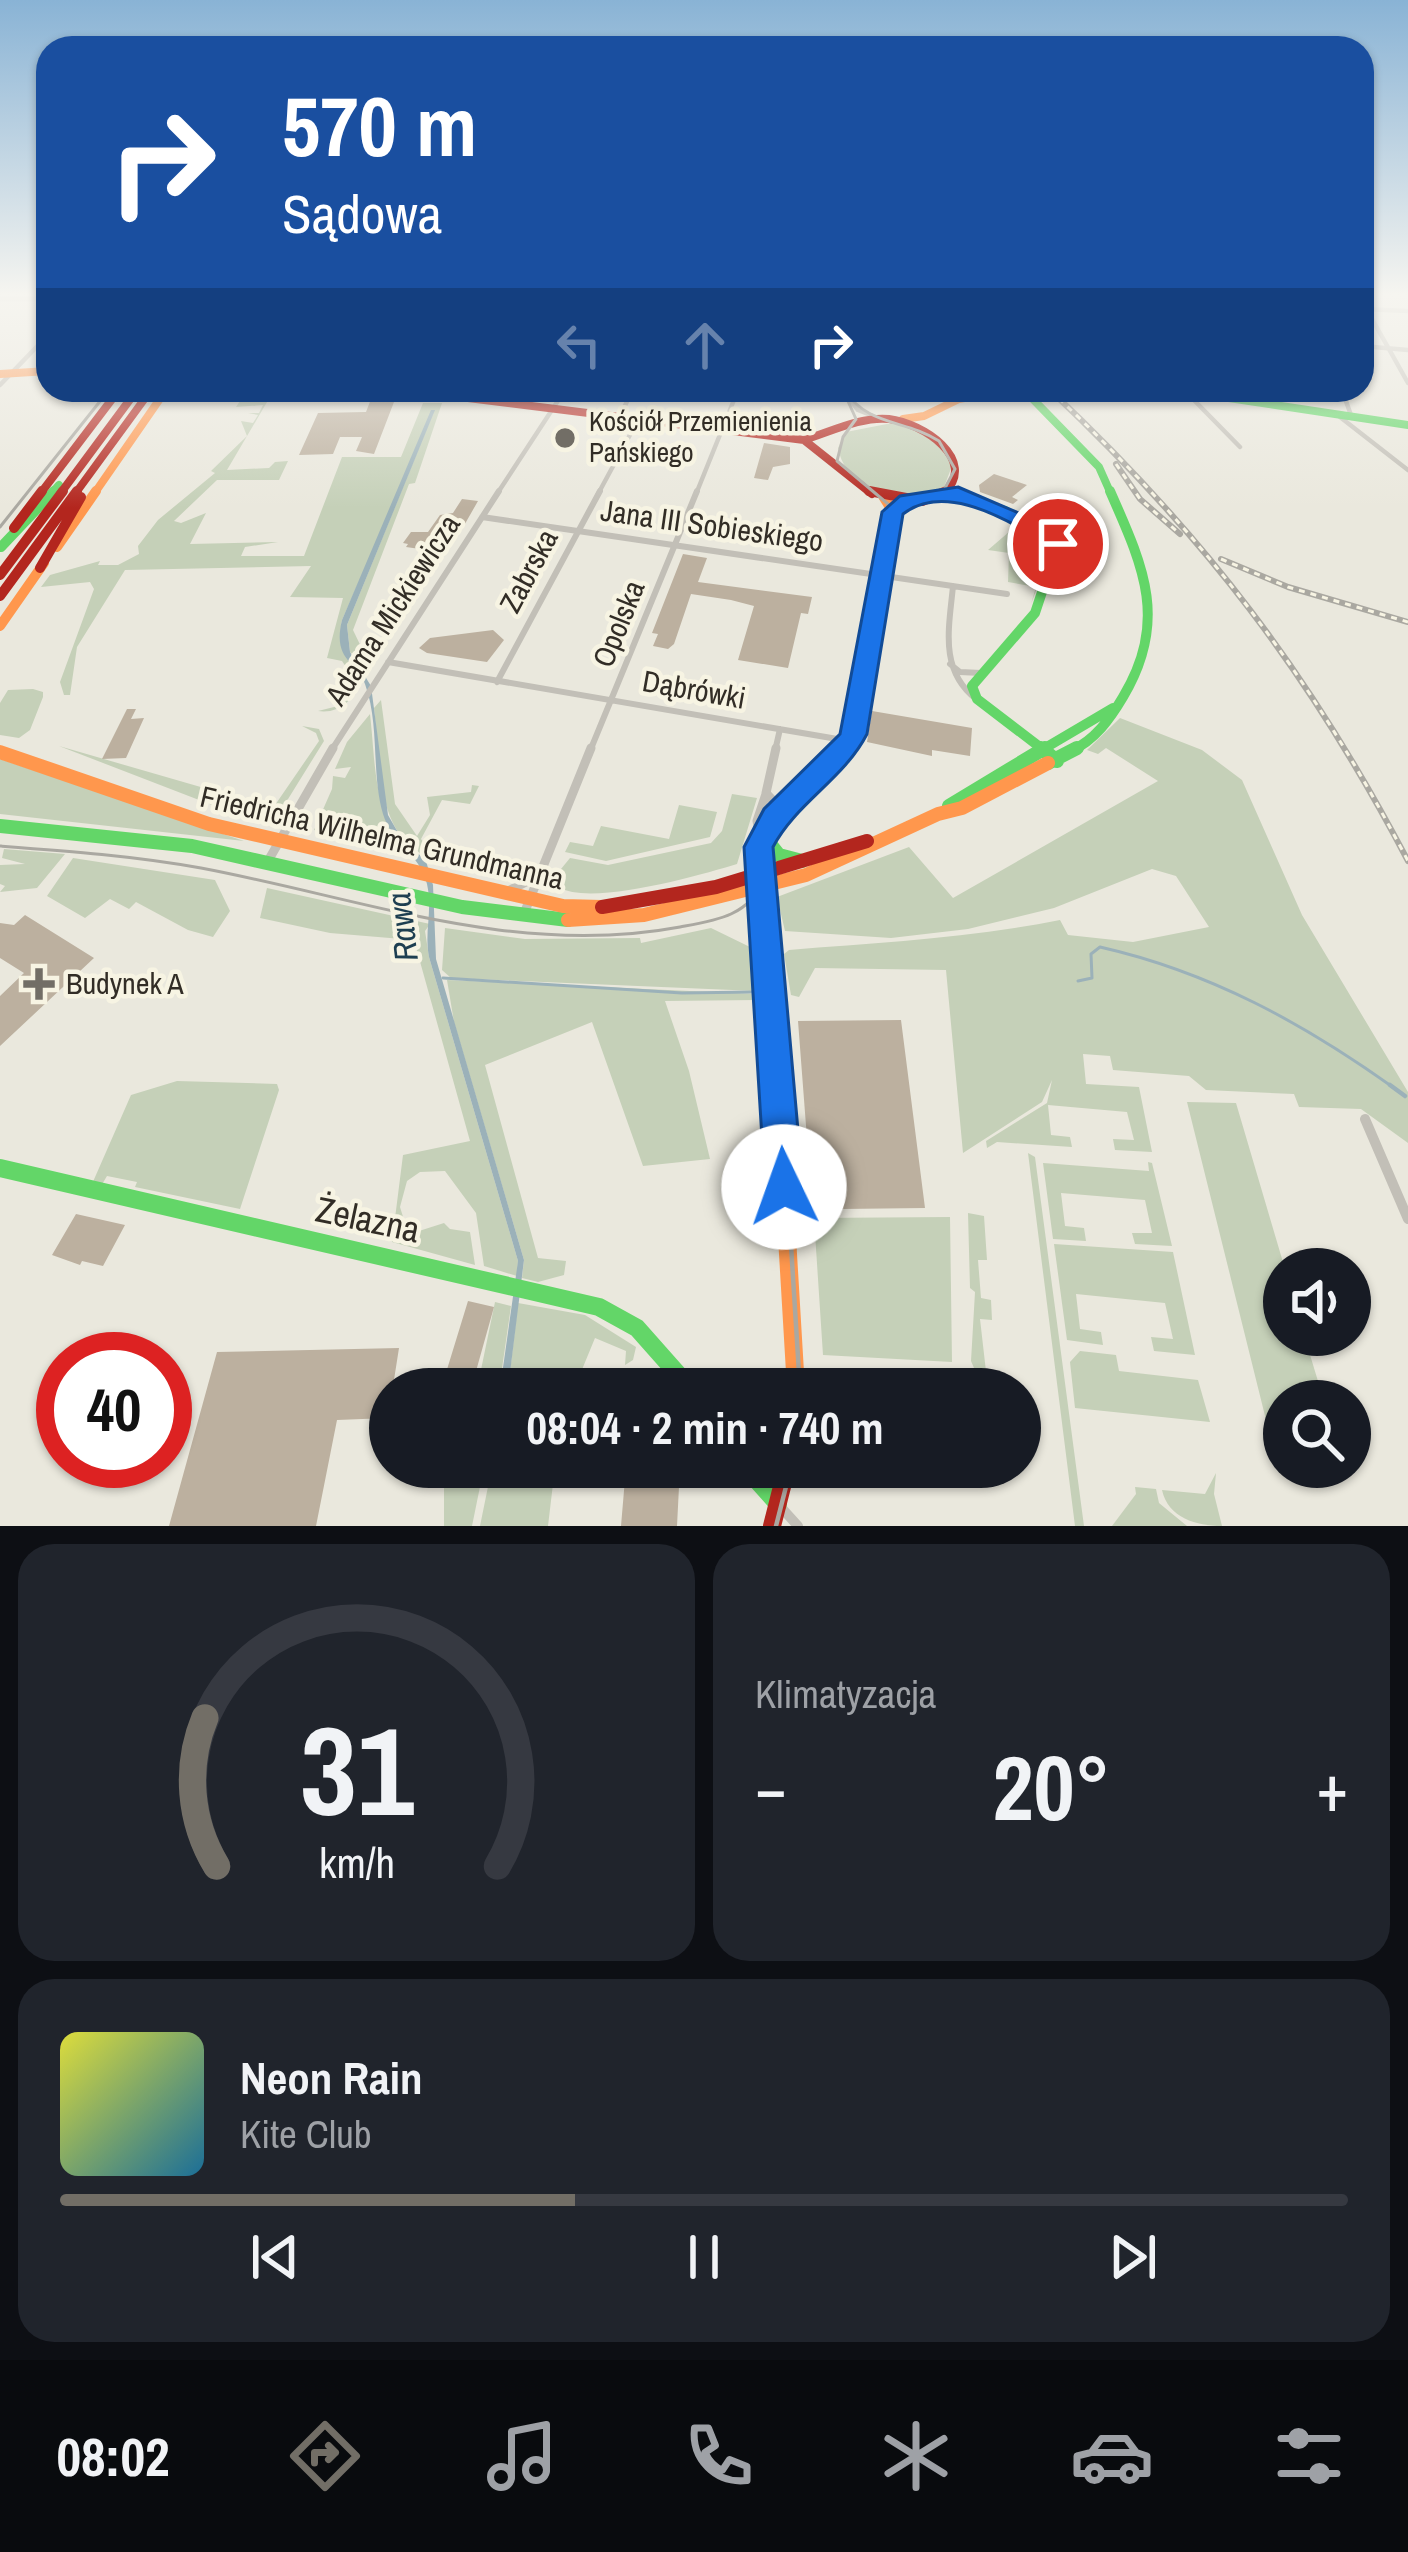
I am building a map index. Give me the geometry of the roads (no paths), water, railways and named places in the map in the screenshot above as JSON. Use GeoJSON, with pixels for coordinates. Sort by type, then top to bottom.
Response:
{"type":"FeatureCollection","features":[{"type":"Feature","properties":{"kind":"main road"},"geometry":{"type":"LineString","coordinates":[[1,548],[110,402]]}},
{"type":"Feature","properties":{"kind":"main road"},"geometry":{"type":"LineString","coordinates":[[0,575],[127,402]]}},
{"type":"Feature","properties":{"kind":"main road"},"geometry":{"type":"LineString","coordinates":[[0,596],[142,402]]}},
{"type":"Feature","properties":{"kind":"main road"},"geometry":{"type":"LineString","coordinates":[[0,626],[159,402]]}},
{"type":"Feature","properties":{"kind":"main road"},"geometry":{"type":"LineString","coordinates":[[517,402],[804,440],[821,446],[846,479],[883,496],[907,501],[946,494],[968,496],[1042,530],[1054,538],[1059,550],[1029,622],[972,686],[977,699],[1051,756]]}},
{"type":"Feature","properties":{"kind":"main road"},"geometry":{"type":"LineString","coordinates":[[804,440],[834,436],[856,416],[919,417],[952,402]]}},
{"type":"Feature","properties":{"kind":"main road"},"geometry":{"type":"LineString","coordinates":[[891,834],[962,808],[1108,722],[1147,650],[1150,595],[1142,563],[1091,458],[1036,402]]}},
{"type":"Feature","properties":{"kind":"main road"},"geometry":{"type":"LineString","coordinates":[[1248,402],[1408,425]]}},
{"type":"Feature","properties":{"kind":"main road"},"geometry":{"type":"LineString","coordinates":[[884,418],[932,433],[953,452],[959,476],[946,494]]}},
{"type":"Feature","properties":{"kind":"main road"},"geometry":{"type":"LineString","coordinates":[[40,568],[129,420]]}},
{"type":"Feature","properties":{"kind":"main road"},"geometry":{"type":"LineString","coordinates":[[830,456],[834,436]]}},
{"type":"Feature","properties":{"kind":"main road"},"geometry":{"type":"LineString","coordinates":[[1,548],[86,460]]}},
{"type":"Feature","properties":{"kind":"main road"},"geometry":{"type":"LineString","coordinates":[[795,1368],[774,1012],[760,888],[761,837],[782,809],[850,741],[893,512],[883,496]]}},
{"type":"Feature","properties":{"kind":"main road"},"geometry":{"type":"LineString","coordinates":[[893,512],[907,501]]}},
{"type":"Feature","properties":{"kind":"main road"},"geometry":{"type":"LineString","coordinates":[[1051,756],[1067,738],[1113,708]]}},
{"type":"Feature","properties":{"kind":"main road"},"geometry":{"type":"LineString","coordinates":[[1027,736],[1067,738]]}},
{"type":"Feature","properties":{"kind":"main road","name":"Friedricha Wilhelma Grundmanna"},"geometry":{"type":"LineString","coordinates":[[0,752],[209,824],[562,906],[632,904],[803,862],[891,834]]}},
{"type":"Feature","properties":{"kind":"main road","name":"Friedricha Wilhelma Grundmanna"},"geometry":{"type":"LineString","coordinates":[[0,826],[192,846],[462,907],[576,922],[627,917],[760,888],[806,875],[891,834]]}},
{"type":"Feature","properties":{"kind":"main road"},"geometry":{"type":"LineString","coordinates":[[761,837],[783,857],[803,862]]}},
{"type":"Feature","properties":{"kind":"main road","name":"Żelazna"},"geometry":{"type":"LineString","coordinates":[[0,1168],[138,1203],[446,1266],[534,1294],[603,1305],[646,1336],[673,1368]]}},
{"type":"Feature","properties":{"kind":"main road"},"geometry":{"type":"LineString","coordinates":[[764,1488],[778,1504]]}},
{"type":"Feature","properties":{"kind":"main road"},"geometry":{"type":"LineString","coordinates":[[772,1526],[782,1488]]}},
{"type":"Feature","properties":{"kind":"street"},"geometry":{"type":"LineString","coordinates":[[0,385],[9,374]]}},
{"type":"Feature","properties":{"kind":"street","name":"Adama Mickiewicza"},"geometry":{"type":"LineString","coordinates":[[268,861],[356,710],[557,402]]}},
{"type":"Feature","properties":{"kind":"street"},"geometry":{"type":"LineString","coordinates":[[619,417],[627,402]]}},
{"type":"Feature","properties":{"kind":"street","name":"Opolska"},"geometry":{"type":"LineString","coordinates":[[522,918],[733,402]]}},
{"type":"Feature","properties":{"kind":"street"},"geometry":{"type":"LineString","coordinates":[[848,402],[856,416]]}},
{"type":"Feature","properties":{"kind":"street"},"geometry":{"type":"LineString","coordinates":[[1191,402],[1240,447]]}},
{"type":"Feature","properties":{"kind":"street"},"geometry":{"type":"LineString","coordinates":[[1344,402],[1346,418],[1408,470]]}},
{"type":"Feature","properties":{"kind":"street","name":"Zabrska"},"geometry":{"type":"LineString","coordinates":[[496,682],[638,419]]}},
{"type":"Feature","properties":{"kind":"street","name":"Jana III Sobieskiego"},"geometry":{"type":"LineString","coordinates":[[482,518],[1006,594]]}},
{"type":"Feature","properties":{"kind":"street"},"geometry":{"type":"LineString","coordinates":[[953,586],[950,663],[956,682],[977,699]]}},
{"type":"Feature","properties":{"kind":"street","name":"Dąbrówki"},"geometry":{"type":"LineString","coordinates":[[388,662],[850,741]]}},
{"type":"Feature","properties":{"kind":"street"},"geometry":{"type":"LineString","coordinates":[[950,663],[960,672],[981,673]]}},
{"type":"Feature","properties":{"kind":"street"},"geometry":{"type":"LineString","coordinates":[[761,837],[758,821],[780,729]]}},
{"type":"Feature","properties":{"kind":"street"},"geometry":{"type":"LineString","coordinates":[[766,793],[782,809]]}},
{"type":"Feature","properties":{"kind":"street"},"geometry":{"type":"LineString","coordinates":[[501,892],[541,874],[547,895],[562,906]]}},
{"type":"Feature","properties":{"kind":"street"},"geometry":{"type":"LineString","coordinates":[[1365,1119],[1408,1219]]}},
{"type":"Feature","properties":{"kind":"street"},"geometry":{"type":"LineString","coordinates":[[778,1504],[798,1526]]}},
{"type":"Feature","properties":{"kind":"water"},"geometry":{"type":"Polygon","coordinates":[[[431,410],[435,410],[347,625],[350,652],[371,686],[388,815],[400,836],[426,861],[433,885],[436,959],[524,1260],[511,1368],[503,1368],[518,1261],[429,957],[427,884],[383,814],[370,700],[340,644],[342,620],[431,410]]]}},
{"type":"Feature","properties":{"kind":"waterway"},"geometry":{"type":"LineString","coordinates":[[1078,981],[1092,978],[1091,954],[1100,947],[1180,970],[1290,1021],[1394,1088]]}},
{"type":"Feature","properties":{"kind":"waterway"},"geometry":{"type":"LineString","coordinates":[[443,978],[682,993],[752,992]]}},
{"type":"Feature","properties":{"kind":"waterway"},"geometry":{"type":"LineString","coordinates":[[1390,1085],[1405,1096]]}},
{"type":"Feature","properties":{"kind":"tram line"},"geometry":{"type":"LineString","coordinates":[[0,527],[99,402]]}},
{"type":"Feature","properties":{"kind":"tram line"},"geometry":{"type":"LineString","coordinates":[[848,402],[856,419],[843,437],[837,461],[888,504],[889,526]]}},
{"type":"Feature","properties":{"kind":"tram line"},"geometry":{"type":"LineString","coordinates":[[782,1088],[760,857],[772,822],[854,741],[895,512],[904,503],[944,490],[955,469],[939,441],[876,417],[854,402]]}},
{"type":"Feature","properties":{"kind":"tram line"},"geometry":{"type":"LineString","coordinates":[[0,846],[176,864],[439,920],[558,935],[619,935],[718,919],[749,902],[762,880]]}},
{"type":"Feature","properties":{"kind":"tram line"},"geometry":{"type":"LineString","coordinates":[[781,1085],[799,1368]]}},
{"type":"Feature","properties":{"kind":"tram line"},"geometry":{"type":"LineString","coordinates":[[776,1526],[786,1488]]}},
{"type":"Feature","properties":{"kind":"railway"},"geometry":{"type":"LineString","coordinates":[[1062,402],[1157,498],[1250,610],[1332,729],[1408,861]]}},
{"type":"Feature","properties":{"kind":"railway"},"geometry":{"type":"LineString","coordinates":[[1116,464],[1140,499],[1180,534]]}},
{"type":"Feature","properties":{"kind":"railway"},"geometry":{"type":"LineString","coordinates":[[1221,559],[1288,587],[1408,622]]}},
{"type":"Feature","properties":{"kind":"place","name":"Kościół Przemienienia Pańskiego"},"geometry":{"type":"Point","coordinates":[565,438]}},
{"type":"Feature","properties":{"kind":"place","name":"Budynek A"},"geometry":{"type":"Point","coordinates":[39,984]}},
{"type":"Feature","properties":{"kind":"water label","name":"Rawa"},"geometry":{"type":"Point","coordinates":[402,927]}}]}
